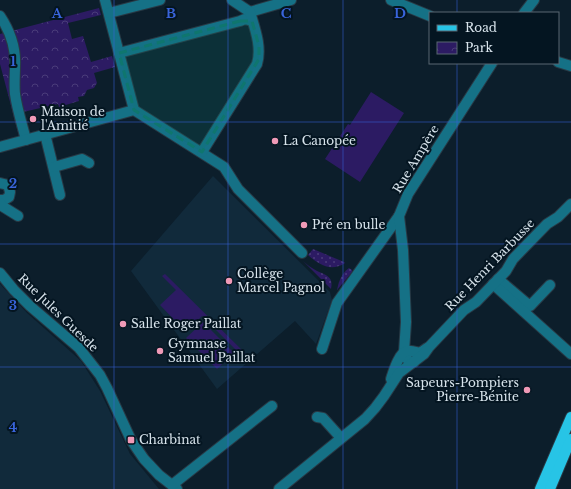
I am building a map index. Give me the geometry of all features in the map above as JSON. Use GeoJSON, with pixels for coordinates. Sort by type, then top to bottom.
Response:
{"type":"FeatureCollection","features":[{"type":"Feature","properties":{"kind":"main road"},"geometry":{"type":"LineString","coordinates":[[540,489],[571,417]]}},
{"type":"Feature","properties":{"kind":"main road"},"geometry":{"type":"LineString","coordinates":[[550,489],[571,439]]}},
{"type":"Feature","properties":{"kind":"street"},"geometry":{"type":"LineString","coordinates":[[105,0],[134,110],[224,167],[238,189],[302,253]]}},
{"type":"Feature","properties":{"kind":"street"},"geometry":{"type":"LineString","coordinates":[[109,13],[160,0]]}},
{"type":"Feature","properties":{"kind":"street"},"geometry":{"type":"LineString","coordinates":[[202,152],[257,64],[259,55],[259,46],[251,17],[232,0]]}},
{"type":"Feature","properties":{"kind":"street"},"geometry":{"type":"LineString","coordinates":[[120,53],[240,20],[245,20],[291,0]]}},
{"type":"Feature","properties":{"kind":"street"},"geometry":{"type":"LineString","coordinates":[[391,0],[411,3],[429,15]]}},
{"type":"Feature","properties":{"kind":"street"},"geometry":{"type":"LineString","coordinates":[[525,12],[534,0]]}},
{"type":"Feature","properties":{"kind":"street"},"geometry":{"type":"LineString","coordinates":[[0,16],[9,32],[13,45],[16,101],[26,140]]}},
{"type":"Feature","properties":{"kind":"street"},"geometry":{"type":"LineString","coordinates":[[559,62],[571,66]]}},
{"type":"Feature","properties":{"kind":"street","name":"Rue Ampère"},"geometry":{"type":"LineString","coordinates":[[404,352],[406,322],[403,250],[399,216],[408,194],[491,64]]}},
{"type":"Feature","properties":{"kind":"street"},"geometry":{"type":"LineString","coordinates":[[0,147],[134,110]]}},
{"type":"Feature","properties":{"kind":"street"},"geometry":{"type":"LineString","coordinates":[[46,134],[60,195]]}},
{"type":"Feature","properties":{"kind":"street"},"geometry":{"type":"LineString","coordinates":[[54,167],[82,159],[89,163]]}},
{"type":"Feature","properties":{"kind":"street"},"geometry":{"type":"LineString","coordinates":[[0,183],[8,185],[10,192],[9,197],[0,201],[2,206],[18,216]]}},
{"type":"Feature","properties":{"kind":"street","name":"Rue Henri Barbusse"},"geometry":{"type":"LineString","coordinates":[[279,489],[370,413],[380,402],[399,374],[424,354],[464,310],[476,302],[506,271],[514,259],[547,224],[558,217],[571,204]]}},
{"type":"Feature","properties":{"kind":"street"},"geometry":{"type":"LineString","coordinates":[[322,349],[336,304],[399,216]]}},
{"type":"Feature","properties":{"kind":"street","name":"Rue Jules Guesde"},"geometry":{"type":"LineString","coordinates":[[0,273],[30,306],[79,348],[107,388],[131,440],[144,460],[174,487]]}},
{"type":"Feature","properties":{"kind":"street"},"geometry":{"type":"LineString","coordinates":[[496,281],[530,306],[550,285]]}},
{"type":"Feature","properties":{"kind":"street"},"geometry":{"type":"LineString","coordinates":[[496,281],[571,354]]}},
{"type":"Feature","properties":{"kind":"street"},"geometry":{"type":"LineString","coordinates":[[414,362],[409,361],[405,357],[404,352],[408,350],[420,353],[429,347]]}},
{"type":"Feature","properties":{"kind":"street","name":"Rue Henri Barbusse"},"geometry":{"type":"LineString","coordinates":[[389,389],[392,375],[400,356],[404,352]]}},
{"type":"Feature","properties":{"kind":"street"},"geometry":{"type":"LineString","coordinates":[[174,487],[272,406]]}},
{"type":"Feature","properties":{"kind":"street"},"geometry":{"type":"LineString","coordinates":[[317,417],[323,418],[341,438]]}},
{"type":"Feature","properties":{"kind":"highlighted area"},"geometry":{"type":"Polygon","coordinates":[[[240,21],[252,21],[259,46],[259,59],[202,152],[134,110],[119,53],[240,21]]]}},
{"type":"Feature","properties":{"kind":"shaded area","name":"Collège Marcel Pagnol"},"geometry":{"type":"Polygon","coordinates":[[[213,176],[330,292],[332,300],[316,344],[295,321],[217,389],[131,271],[213,176]]]}},
{"type":"Feature","properties":{"kind":"shaded area"},"geometry":{"type":"Polygon","coordinates":[[[0,284],[27,313],[81,361],[100,391],[130,454],[159,489],[0,489],[0,284]]]}},
{"type":"Feature","properties":{"kind":"green space"},"geometry":{"type":"Polygon","coordinates":[[[99,8],[101,15],[68,23],[72,39],[83,36],[91,62],[112,56],[115,67],[94,73],[97,83],[94,88],[87,90],[84,96],[78,97],[79,101],[59,107],[58,104],[23,112],[29,134],[19,136],[0,64],[0,34],[99,8]]]}},
{"type":"Feature","properties":{"kind":"green space"},"geometry":{"type":"Polygon","coordinates":[[[371,92],[404,113],[360,182],[325,159],[348,124],[350,125],[371,92]]]}},
{"type":"Feature","properties":{"kind":"green space"},"geometry":{"type":"Polygon","coordinates":[[[313,249],[345,263],[335,267],[325,266],[316,262],[308,255],[313,249]]]}},
{"type":"Feature","properties":{"kind":"green space"},"geometry":{"type":"Polygon","coordinates":[[[303,261],[330,279],[332,285],[331,289],[303,261]]]}},
{"type":"Feature","properties":{"kind":"green space"},"geometry":{"type":"Polygon","coordinates":[[[349,268],[352,272],[337,290],[341,278],[349,268]]]}},
{"type":"Feature","properties":{"kind":"green space"},"geometry":{"type":"Polygon","coordinates":[[[165,274],[247,355],[244,358],[202,316],[186,332],[160,305],[176,290],[162,276],[165,274]]]}},
{"type":"Feature","properties":{"kind":"green space"},"geometry":{"type":"Polygon","coordinates":[[[203,322],[234,353],[217,369],[186,338],[203,322]]]}},
{"type":"Feature","properties":{"kind":"place","name":"Maison de l'Amitié"},"geometry":{"type":"Point","coordinates":[33,119]}},
{"type":"Feature","properties":{"kind":"place","name":"La Canopée"},"geometry":{"type":"Point","coordinates":[275,141]}},
{"type":"Feature","properties":{"kind":"place","name":"Pré en bulle"},"geometry":{"type":"Point","coordinates":[304,225]}},
{"type":"Feature","properties":{"kind":"place","name":"Collège Marcel Pagnol"},"geometry":{"type":"Point","coordinates":[229,281]}},
{"type":"Feature","properties":{"kind":"place","name":"Salle Roger Paillat"},"geometry":{"type":"Point","coordinates":[123,324]}},
{"type":"Feature","properties":{"kind":"place","name":"Gymnase Samuel Paillat"},"geometry":{"type":"Point","coordinates":[160,351]}},
{"type":"Feature","properties":{"kind":"place","name":"Sapeurs-Pompiers Pierre-Bénite"},"geometry":{"type":"Point","coordinates":[527,390]}},
{"type":"Feature","properties":{"kind":"place","name":"Charbinat"},"geometry":{"type":"Point","coordinates":[131,440]}}]}
